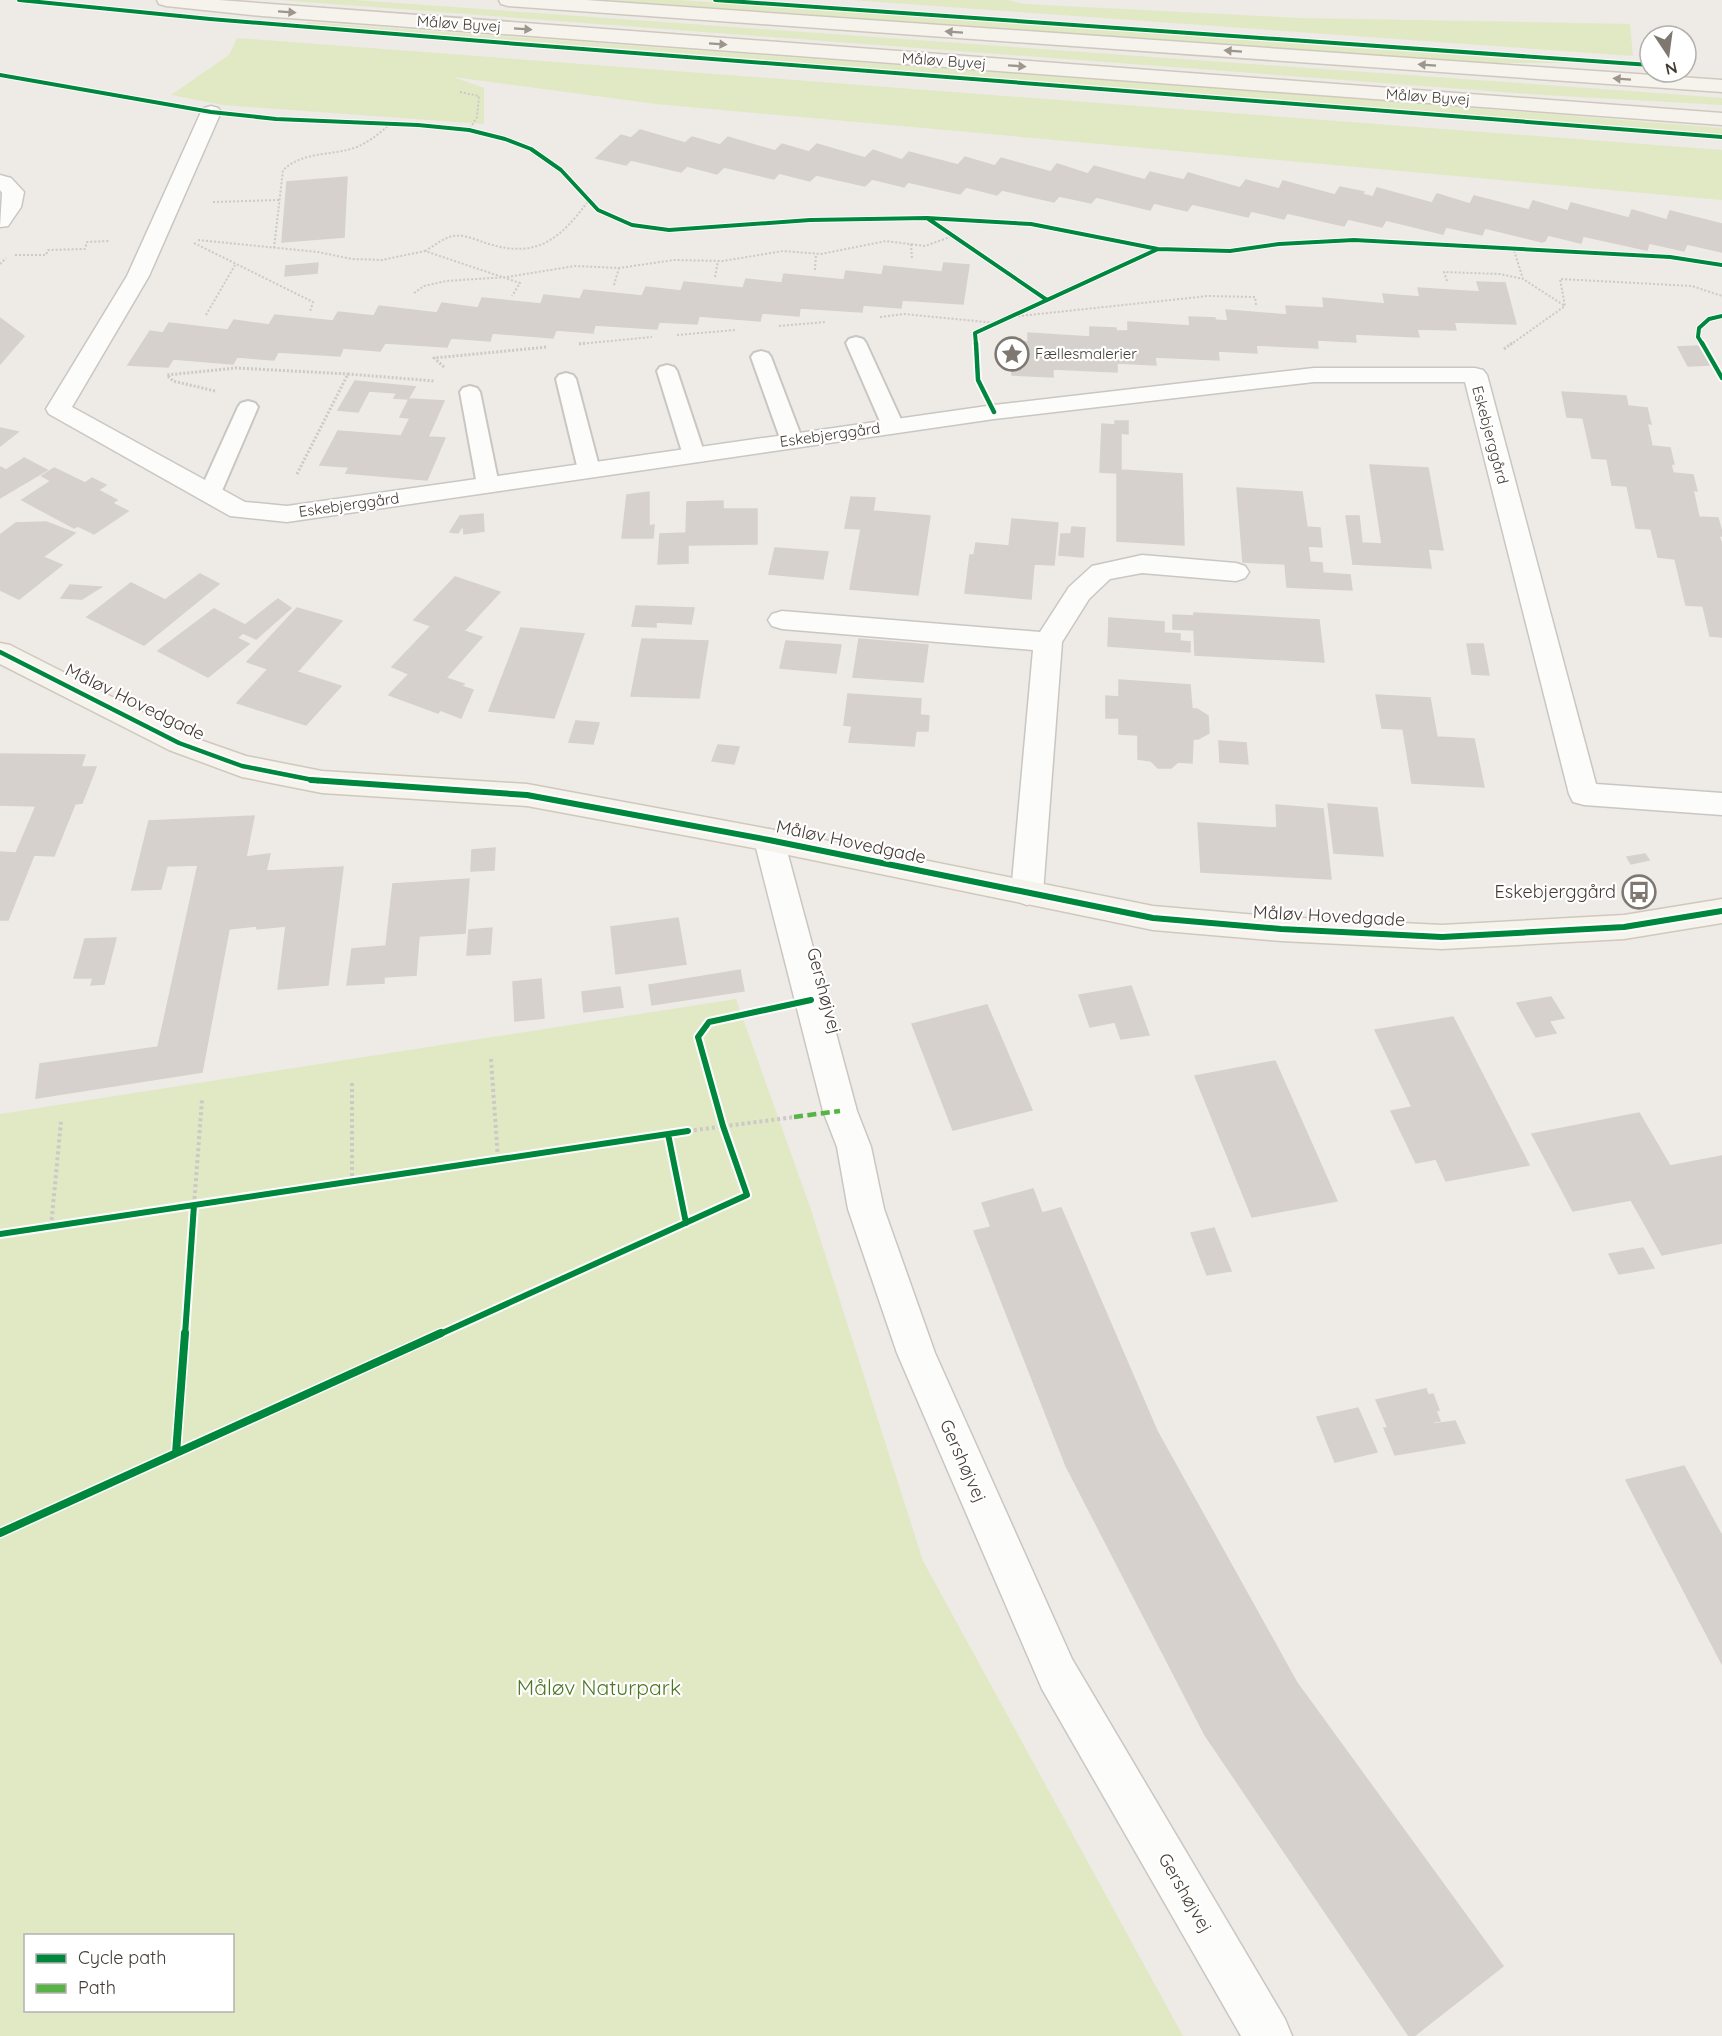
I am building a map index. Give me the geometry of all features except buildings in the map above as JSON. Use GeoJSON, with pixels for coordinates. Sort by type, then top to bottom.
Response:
{"type":"FeatureCollection","features":[{"type":"Feature","properties":{"kind":"main road","name":"Måløv Byvej"},"geometry":{"type":"LineString","coordinates":[[166,0],[262,10],[1722,119]]}},
{"type":"Feature","properties":{"kind":"main road","name":"Måløv Byvej"},"geometry":{"type":"LineString","coordinates":[[508,0],[1722,86]]}},
{"type":"Feature","properties":{"kind":"main road","name":"Måløv Hovedgade"},"geometry":{"type":"LineString","coordinates":[[0,652],[179,743],[242,766],[322,782],[528,795],[769,840],[1153,918],[1281,930],[1442,938],[1624,927],[1722,911]]}},
{"type":"Feature","properties":{"kind":"street","name":"Eskebjerggård"},"geometry":{"type":"LineString","coordinates":[[211,112],[138,276],[58,409],[239,510],[287,514],[893,426],[1314,375],[1475,375],[1584,794],[1722,804]]}},
{"type":"Feature","properties":{"kind":"street"},"geometry":{"type":"LineString","coordinates":[[0,181],[4,182],[13,192],[10,207],[0,221]]}},
{"type":"Feature","properties":{"kind":"street"},"geometry":{"type":"LineString","coordinates":[[1027,893],[1048,642],[1079,593],[1101,572],[1142,564],[1236,572]]}},
{"type":"Feature","properties":{"kind":"street"},"geometry":{"type":"LineString","coordinates":[[782,620],[1048,642]]}},
{"type":"Feature","properties":{"kind":"street","name":"Gershøjvej"},"geometry":{"type":"LineString","coordinates":[[769,840],[840,1111],[854,1147],[866,1209],[916,1353],[1057,1674],[1268,2036]]}},
{"type":"Feature","properties":{"kind":"lane"},"geometry":{"type":"LineString","coordinates":[[856,343],[893,426]]}},
{"type":"Feature","properties":{"kind":"lane"},"geometry":{"type":"LineString","coordinates":[[761,357],[792,441]]}},
{"type":"Feature","properties":{"kind":"lane"},"geometry":{"type":"LineString","coordinates":[[667,371],[694,455]]}},
{"type":"Feature","properties":{"kind":"lane"},"geometry":{"type":"LineString","coordinates":[[566,379],[589,470]]}},
{"type":"Feature","properties":{"kind":"lane"},"geometry":{"type":"LineString","coordinates":[[465,388],[488,485]]}},
{"type":"Feature","properties":{"kind":"lane"},"geometry":{"type":"LineString","coordinates":[[210,493],[248,407]]}},
{"type":"Feature","properties":{"kind":"path"},"geometry":{"type":"LineString","coordinates":[[460,92],[479,96],[477,117],[469,130]]}},
{"type":"Feature","properties":{"kind":"path"},"geometry":{"type":"LineString","coordinates":[[274,248],[283,170],[288,164],[301,157],[359,146],[376,138],[390,124]]}},
{"type":"Feature","properties":{"kind":"path"},"geometry":{"type":"LineString","coordinates":[[170,203],[279,200]]}},
{"type":"Feature","properties":{"kind":"path"},"geometry":{"type":"LineString","coordinates":[[310,312],[313,302],[190,240],[274,248],[352,259],[382,260],[425,251],[454,236],[474,238],[512,250],[530,248],[560,236],[589,200]]}},
{"type":"Feature","properties":{"kind":"path"},"geometry":{"type":"LineString","coordinates":[[944,230],[962,242]]}},
{"type":"Feature","properties":{"kind":"path"},"geometry":{"type":"LineString","coordinates":[[414,293],[424,286],[446,281],[507,277],[575,266],[619,268],[674,261],[718,261],[783,251],[816,254],[886,241],[925,246],[953,236]]}},
{"type":"Feature","properties":{"kind":"path"},"geometry":{"type":"LineString","coordinates":[[15,255],[46,255],[48,250],[86,249],[87,242],[111,241]]}},
{"type":"Feature","properties":{"kind":"path"},"geometry":{"type":"LineString","coordinates":[[910,244],[912,259]]}},
{"type":"Feature","properties":{"kind":"path"},"geometry":{"type":"LineString","coordinates":[[1513,247],[1523,279]]}},
{"type":"Feature","properties":{"kind":"path"},"geometry":{"type":"LineString","coordinates":[[425,251],[520,283],[512,296]]}},
{"type":"Feature","properties":{"kind":"path"},"geometry":{"type":"LineString","coordinates":[[815,270],[816,254]]}},
{"type":"Feature","properties":{"kind":"path"},"geometry":{"type":"LineString","coordinates":[[715,277],[718,261]]}},
{"type":"Feature","properties":{"kind":"path"},"geometry":{"type":"LineString","coordinates":[[206,315],[236,265]]}},
{"type":"Feature","properties":{"kind":"path"},"geometry":{"type":"LineString","coordinates":[[614,285],[619,268]]}},
{"type":"Feature","properties":{"kind":"path"},"geometry":{"type":"LineString","coordinates":[[1447,281],[1444,272],[1500,274],[1523,279],[1565,306]]}},
{"type":"Feature","properties":{"kind":"path"},"geometry":{"type":"LineString","coordinates":[[1565,306],[1560,279],[1692,286],[1722,296]]}},
{"type":"Feature","properties":{"kind":"path"},"geometry":{"type":"LineString","coordinates":[[1011,317],[1208,296],[1255,297],[1256,305]]}},
{"type":"Feature","properties":{"kind":"path"},"geometry":{"type":"LineString","coordinates":[[1500,352],[1565,306]]}},
{"type":"Feature","properties":{"kind":"path"},"geometry":{"type":"LineString","coordinates":[[986,328],[1029,308]]}},
{"type":"Feature","properties":{"kind":"path"},"geometry":{"type":"LineString","coordinates":[[874,317],[904,314],[996,323]]}},
{"type":"Feature","properties":{"kind":"path"},"geometry":{"type":"LineString","coordinates":[[774,326],[832,321]]}},
{"type":"Feature","properties":{"kind":"path"},"geometry":{"type":"LineString","coordinates":[[670,336],[739,330]]}},
{"type":"Feature","properties":{"kind":"path"},"geometry":{"type":"LineString","coordinates":[[568,345],[659,337]]}},
{"type":"Feature","properties":{"kind":"path"},"geometry":{"type":"LineString","coordinates":[[465,388],[434,357],[557,346]]}},
{"type":"Feature","properties":{"kind":"path"},"geometry":{"type":"LineString","coordinates":[[296,476],[348,374],[465,388]]}},
{"type":"Feature","properties":{"kind":"path"},"geometry":{"type":"LineString","coordinates":[[491,1059],[498,1159]]}},
{"type":"Feature","properties":{"kind":"path"},"geometry":{"type":"LineString","coordinates":[[352,1083],[352,1181]]}},
{"type":"Feature","properties":{"kind":"path"},"geometry":{"type":"LineString","coordinates":[[194,1205],[202,1100]]}},
{"type":"Feature","properties":{"kind":"path"},"geometry":{"type":"LineString","coordinates":[[688,1131],[794,1117]]}},
{"type":"Feature","properties":{"kind":"path"},"geometry":{"type":"LineString","coordinates":[[51,1226],[61,1122]]}},
{"type":"Feature","properties":{"kind":"green space"},"geometry":{"type":"Polygon","coordinates":[[[279,0],[355,0],[1630,91],[1722,98],[1722,105],[1544,95],[279,0]]]}},
{"type":"Feature","properties":{"kind":"green space"},"geometry":{"type":"Polygon","coordinates":[[[607,0],[680,0],[1567,63],[1487,63],[607,0]]]}},
{"type":"Feature","properties":{"kind":"green space"},"geometry":{"type":"Polygon","coordinates":[[[852,0],[1008,0],[1024,4],[1301,18],[1630,24],[1633,56],[852,0]]]}},
{"type":"Feature","properties":{"kind":"green space"},"geometry":{"type":"Polygon","coordinates":[[[308,22],[1376,100],[1722,128],[1722,134],[306,24],[308,22]]]}},
{"type":"Feature","properties":{"kind":"green space"},"geometry":{"type":"Polygon","coordinates":[[[237,38],[1722,150],[1722,200],[656,104],[453,77],[484,88],[484,124],[223,105],[171,95],[229,55],[237,38]]]}},
{"type":"Feature","properties":{"kind":"green space","name":"Måløv Naturpark"},"geometry":{"type":"Polygon","coordinates":[[[736,999],[810,1207],[923,1561],[1183,2036],[0,2036],[0,1114],[736,999]]]}},
{"type":"Feature","properties":{"kind":"marked path"},"geometry":{"type":"LineString","coordinates":[[794,1117],[840,1111]]}},
{"type":"Feature","properties":{"kind":"cycle path"},"geometry":{"type":"LineString","coordinates":[[19,0],[210,19],[506,43],[1722,137]]}},
{"type":"Feature","properties":{"kind":"cycle path"},"geometry":{"type":"LineString","coordinates":[[715,0],[1638,64]]}},
{"type":"Feature","properties":{"kind":"cycle path"},"geometry":{"type":"LineString","coordinates":[[0,75],[211,112],[276,119],[418,125],[469,130],[505,139],[531,149],[561,170],[598,210],[632,225],[669,230],[810,220],[927,218],[1031,224],[1158,249],[1230,251],[1279,244],[1354,240],[1670,257],[1722,265]]}},
{"type":"Feature","properties":{"kind":"cycle path"},"geometry":{"type":"LineString","coordinates":[[927,218],[1047,300]]}},
{"type":"Feature","properties":{"kind":"cycle path"},"geometry":{"type":"LineString","coordinates":[[994,412],[978,380],[975,333],[1158,249]]}},
{"type":"Feature","properties":{"kind":"cycle path"},"geometry":{"type":"LineString","coordinates":[[1722,316],[1709,319],[1699,328],[1698,337],[1722,378]]}},
{"type":"Feature","properties":{"kind":"cycle path"},"geometry":{"type":"LineString","coordinates":[[0,652],[179,743],[242,766],[322,782],[527,795],[769,840],[1153,918],[1281,929],[1442,937],[1624,927],[1722,911]]}},
{"type":"Feature","properties":{"kind":"cycle path"},"geometry":{"type":"LineString","coordinates":[[0,1533],[747,1195],[723,1126],[698,1037],[709,1022],[811,1000]]}},
{"type":"Feature","properties":{"kind":"cycle path"},"geometry":{"type":"LineString","coordinates":[[0,1234],[688,1131]]}},
{"type":"Feature","properties":{"kind":"cycle path"},"geometry":{"type":"LineString","coordinates":[[668,1134],[686,1223]]}},
{"type":"Feature","properties":{"kind":"cycle path"},"geometry":{"type":"LineString","coordinates":[[176,1453],[194,1205]]}},
{"type":"Feature","properties":{"kind":"place","name":"Fællesmalerier"},"geometry":{"type":"Point","coordinates":[1012,354]}},
{"type":"Feature","properties":{"kind":"place","name":"Eskebjerggård"},"geometry":{"type":"Point","coordinates":[1639,892]}}]}
